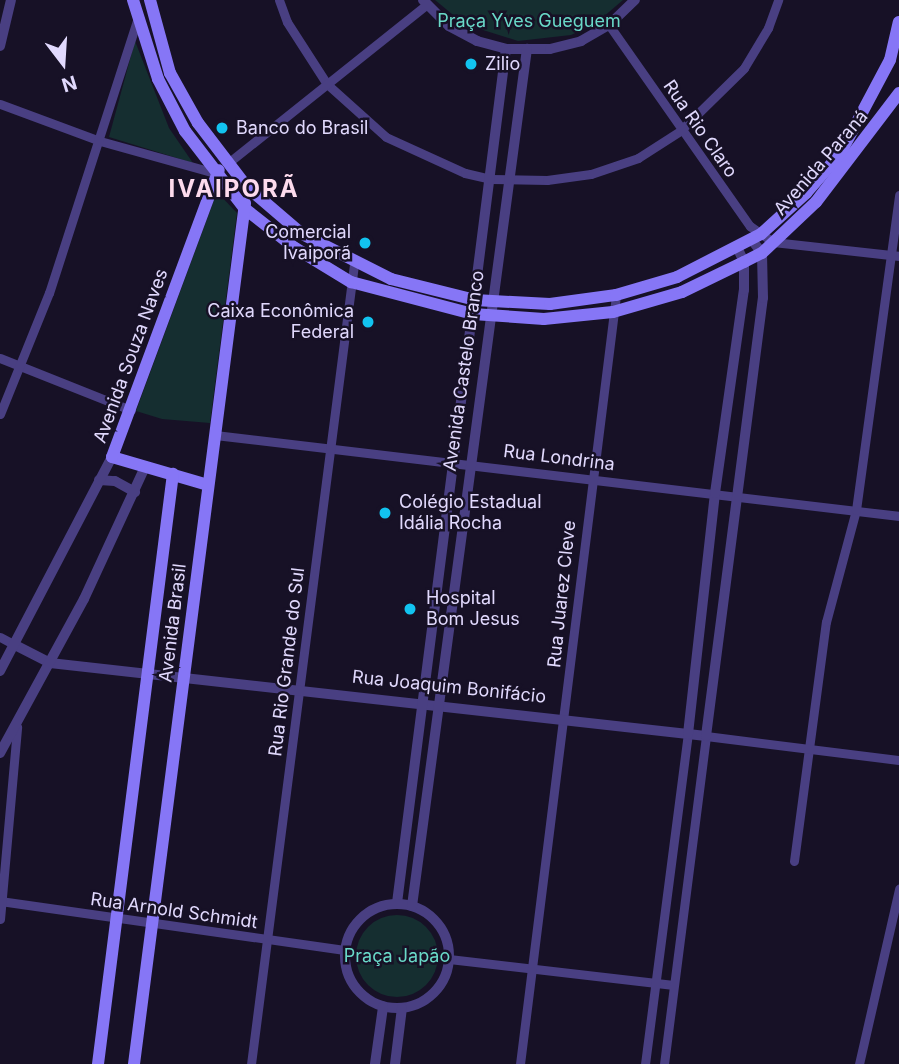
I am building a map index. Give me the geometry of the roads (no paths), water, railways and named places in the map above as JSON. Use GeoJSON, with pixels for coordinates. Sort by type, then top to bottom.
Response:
{"type":"FeatureCollection","features":[{"type":"Feature","properties":{"kind":"main road","name":"Avenida Paraná"},"geometry":{"type":"LineString","coordinates":[[133,0],[137,20],[158,79],[186,131],[215,173],[244,208],[295,248],[351,282],[473,314],[491,308],[550,304],[616,295],[677,277],[738,249],[757,237],[806,193],[840,154],[890,60],[899,25]]}},
{"type":"Feature","properties":{"kind":"main road","name":"Avenida Paraná"},"geometry":{"type":"LineString","coordinates":[[150,0],[170,73],[198,123],[247,187],[302,234],[354,264],[391,279],[475,300],[491,308],[544,318],[613,312],[682,292],[762,253],[850,161],[899,93]]}},
{"type":"Feature","properties":{"kind":"main road"},"geometry":{"type":"LineString","coordinates":[[215,173],[228,163]]}},
{"type":"Feature","properties":{"kind":"main road","name":"Avenida Souza Naves"},"geometry":{"type":"LineString","coordinates":[[112,457],[215,173]]}},
{"type":"Feature","properties":{"kind":"main road","name":"Avenida Brasil"},"geometry":{"type":"LineString","coordinates":[[134,1064],[247,187]]}},
{"type":"Feature","properties":{"kind":"main road"},"geometry":{"type":"LineString","coordinates":[[112,457],[208,485]]}},
{"type":"Feature","properties":{"kind":"main road","name":"Avenida Brasil"},"geometry":{"type":"LineString","coordinates":[[98,1064],[173,474]]}},
{"type":"Feature","properties":{"kind":"street"},"geometry":{"type":"LineString","coordinates":[[0,46],[11,0]]}},
{"type":"Feature","properties":{"kind":"street"},"geometry":{"type":"LineString","coordinates":[[279,0],[287,22],[327,84],[386,137],[426,158],[490,179],[507,180],[591,174],[638,158],[680,131],[744,68],[768,28],[778,0]]}},
{"type":"Feature","properties":{"kind":"street"},"geometry":{"type":"LineString","coordinates":[[228,163],[425,3],[477,41],[506,49],[550,50],[581,41],[609,25],[635,0]]}},
{"type":"Feature","properties":{"kind":"street"},"geometry":{"type":"LineString","coordinates":[[0,414],[21,366],[100,141],[137,20]]}},
{"type":"Feature","properties":{"kind":"street","name":"Rua Rio Claro"},"geometry":{"type":"LineString","coordinates":[[609,25],[680,131],[757,237],[773,242]]}},
{"type":"Feature","properties":{"kind":"street","name":"Avenida Castelo Branco"},"geometry":{"type":"LineString","coordinates":[[397,904],[506,49]]}},
{"type":"Feature","properties":{"kind":"street","name":"Avenida Castelo Branco"},"geometry":{"type":"LineString","coordinates":[[412,906],[468,462],[527,49]]}},
{"type":"Feature","properties":{"kind":"street"},"geometry":{"type":"LineString","coordinates":[[0,104],[100,141],[215,173]]}},
{"type":"Feature","properties":{"kind":"street"},"geometry":{"type":"LineString","coordinates":[[794,861],[826,622],[856,510],[896,256],[899,195]]}},
{"type":"Feature","properties":{"kind":"street"},"geometry":{"type":"LineString","coordinates":[[664,1064],[763,298],[762,253],[757,237]]}},
{"type":"Feature","properties":{"kind":"street"},"geometry":{"type":"LineString","coordinates":[[773,242],[896,256]]}},
{"type":"Feature","properties":{"kind":"street"},"geometry":{"type":"LineString","coordinates":[[645,1064],[688,734],[744,262],[738,249]]}},
{"type":"Feature","properties":{"kind":"street","name":"Rua Rio Grande do Sul"},"geometry":{"type":"LineString","coordinates":[[251,1064],[354,264]]}},
{"type":"Feature","properties":{"kind":"street","name":"Rua Juarez Cleve"},"geometry":{"type":"LineString","coordinates":[[520,1064],[565,718],[590,478],[616,295]]}},
{"type":"Feature","properties":{"kind":"street"},"geometry":{"type":"LineString","coordinates":[[0,358],[131,410]]}},
{"type":"Feature","properties":{"kind":"street","name":"Rua Londrina"},"geometry":{"type":"LineString","coordinates":[[215,435],[468,462],[899,516]]}},
{"type":"Feature","properties":{"kind":"street","name":"Avenida Souza Naves"},"geometry":{"type":"LineString","coordinates":[[0,671],[112,457]]}},
{"type":"Feature","properties":{"kind":"street"},"geometry":{"type":"LineString","coordinates":[[0,753],[17,727],[50,663],[145,467]]}},
{"type":"Feature","properties":{"kind":"street"},"geometry":{"type":"LineString","coordinates":[[99,480],[115,481],[135,492]]}},
{"type":"Feature","properties":{"kind":"street","name":"Rua Joaquim Bonifácio"},"geometry":{"type":"LineString","coordinates":[[0,636],[50,663],[565,718],[899,760]]}},
{"type":"Feature","properties":{"kind":"street"},"geometry":{"type":"LineString","coordinates":[[0,919],[17,727]]}},
{"type":"Feature","properties":{"kind":"street"},"geometry":{"type":"LineString","coordinates":[[859,1064],[899,889]]}},
{"type":"Feature","properties":{"kind":"street","name":"Rua Arnold Schmidt"},"geometry":{"type":"LineString","coordinates":[[1,901],[345,950]]}},
{"type":"Feature","properties":{"kind":"street"},"geometry":{"type":"LineString","coordinates":[[397,904],[412,906],[437,921],[445,934],[449,959],[444,979],[434,993],[402,1008],[383,1007],[363,996],[349,979],[345,950],[357,922],[375,909],[397,904]]}},
{"type":"Feature","properties":{"kind":"street"},"geometry":{"type":"LineString","coordinates":[[449,959],[673,985]]}},
{"type":"Feature","properties":{"kind":"street"},"geometry":{"type":"LineString","coordinates":[[375,1064],[383,1007]]}},
{"type":"Feature","properties":{"kind":"street"},"geometry":{"type":"LineString","coordinates":[[395,1064],[402,1008]]}},
{"type":"Feature","properties":{"kind":"place","name":"Zilio"},"geometry":{"type":"Point","coordinates":[471,64]}},
{"type":"Feature","properties":{"kind":"place","name":"Banco do Brasil"},"geometry":{"type":"Point","coordinates":[222,128]}},
{"type":"Feature","properties":{"kind":"place","name":"Comercial Ivaiporã"},"geometry":{"type":"Point","coordinates":[365,243]}},
{"type":"Feature","properties":{"kind":"place","name":"Caixa Econômica Federal"},"geometry":{"type":"Point","coordinates":[368,322]}},
{"type":"Feature","properties":{"kind":"place","name":"Colégio Estadual Idália Rocha"},"geometry":{"type":"Point","coordinates":[385,513]}},
{"type":"Feature","properties":{"kind":"place","name":"Hospital Bom Jesus"},"geometry":{"type":"Point","coordinates":[410,609]}},
{"type":"Feature","properties":{"kind":"district","name":"IVAIPORÃ"},"geometry":{"type":"Point","coordinates":[234,189]}},
{"type":"Feature","properties":{"kind":"park label","name":"Praça Yves Gueguem"},"geometry":{"type":"Point","coordinates":[529,21]}},
{"type":"Feature","properties":{"kind":"park label","name":"Praça Japão"},"geometry":{"type":"Point","coordinates":[397,956]}}]}
